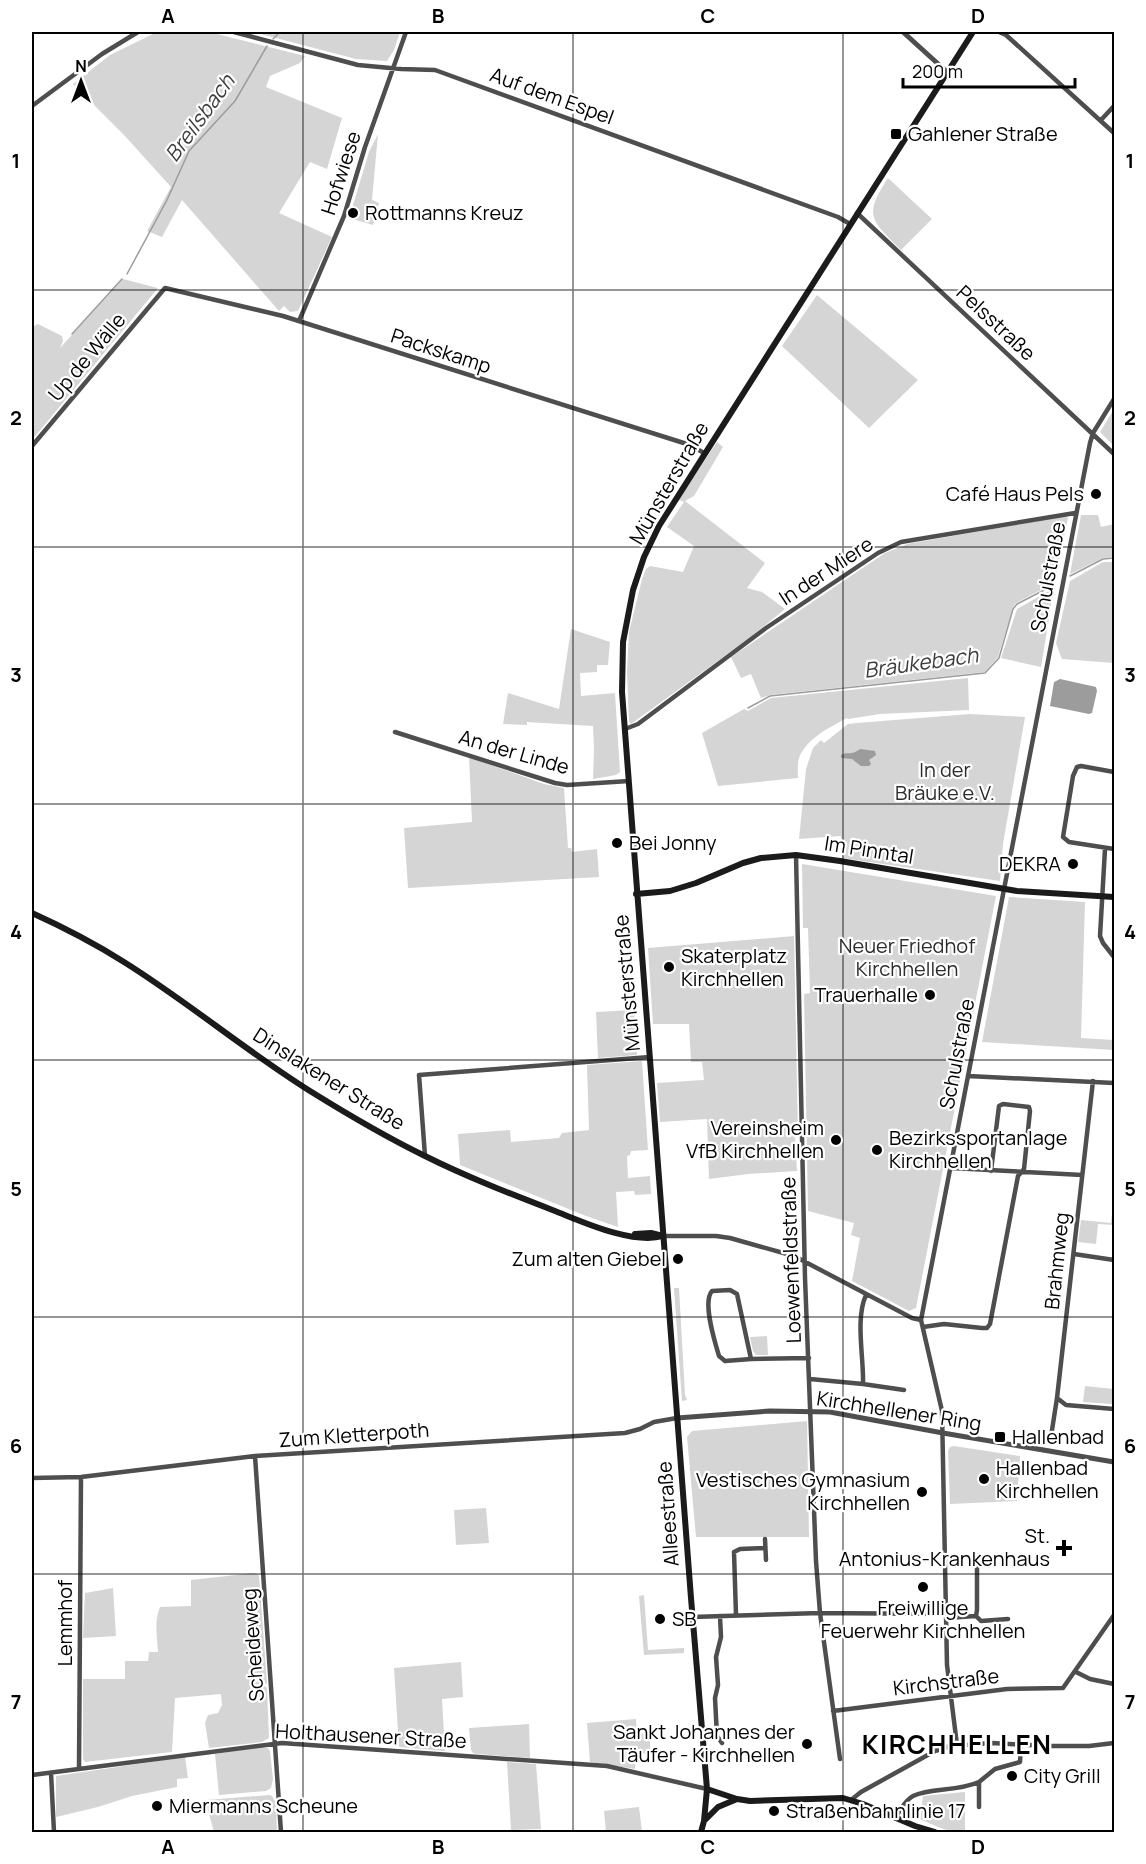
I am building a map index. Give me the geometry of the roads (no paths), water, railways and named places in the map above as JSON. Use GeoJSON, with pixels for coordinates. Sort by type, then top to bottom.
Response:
{"type":"FeatureCollection","features":[{"type":"Feature","properties":{"kind":"main road","name":"Münsterstraße"},"geometry":{"type":"LineString","coordinates":[[663,1236],[622,692],[623,642],[633,590],[644,557],[659,526],[973,32]]}},
{"type":"Feature","properties":{"kind":"main road","name":"Im Pinntal"},"geometry":{"type":"LineString","coordinates":[[636,894],[670,891],[761,858],[796,855],[1004,889],[1114,897]]}},
{"type":"Feature","properties":{"kind":"main road","name":"Dinslakener Straße"},"geometry":{"type":"LineString","coordinates":[[32,913],[65,928],[125,963],[309,1090],[366,1125],[425,1156],[599,1228],[627,1235],[651,1233],[663,1236]]}},
{"type":"Feature","properties":{"kind":"main road","name":"Alleestraße"},"geometry":{"type":"LineString","coordinates":[[663,1236],[707,1789],[701,1833]]}},
{"type":"Feature","properties":{"kind":"main road"},"geometry":{"type":"LineString","coordinates":[[707,1789],[737,1799],[762,1801],[835,1797],[850,1800],[924,1831],[935,1833]]}},
{"type":"Feature","properties":{"kind":"main road"},"geometry":{"type":"LineString","coordinates":[[704,1821],[718,1807],[737,1799]]}},
{"type":"Feature","properties":{"kind":"street"},"geometry":{"type":"LineString","coordinates":[[32,106],[102,54],[138,32]]}},
{"type":"Feature","properties":{"kind":"street","name":"Auf dem Espel"},"geometry":{"type":"LineString","coordinates":[[234,32],[358,65],[435,70],[827,213],[850,224]]}},
{"type":"Feature","properties":{"kind":"street","name":"Hofwiese"},"geometry":{"type":"LineString","coordinates":[[299,321],[344,216],[365,147],[406,32]]}},
{"type":"Feature","properties":{"kind":"street"},"geometry":{"type":"LineString","coordinates":[[903,32],[946,72]]}},
{"type":"Feature","properties":{"kind":"street"},"geometry":{"type":"LineString","coordinates":[[999,32],[1006,34],[1114,133]]}},
{"type":"Feature","properties":{"kind":"street"},"geometry":{"type":"LineString","coordinates":[[1101,120],[1114,106]]}},
{"type":"Feature","properties":{"kind":"street","name":"Pelsstraße"},"geometry":{"type":"LineString","coordinates":[[857,213],[1114,454]]}},
{"type":"Feature","properties":{"kind":"street","name":"Packskamp"},"geometry":{"type":"LineString","coordinates":[[165,288],[299,321],[690,445],[704,453]]}},
{"type":"Feature","properties":{"kind":"street","name":"Up de Wälle"},"geometry":{"type":"LineString","coordinates":[[32,446],[165,288]]}},
{"type":"Feature","properties":{"kind":"street","name":"Schulstraße"},"geometry":{"type":"LineString","coordinates":[[957,1745],[947,1665],[942,1411],[921,1320],[1090,443],[1093,433],[1114,399]]}},
{"type":"Feature","properties":{"kind":"street","name":"In der Miere"},"geometry":{"type":"LineString","coordinates":[[625,729],[638,724],[766,628],[878,553],[901,542],[1076,513]]}},
{"type":"Feature","properties":{"kind":"street","name":"An der Linde"},"geometry":{"type":"LineString","coordinates":[[394,732],[555,783],[629,781]]}},
{"type":"Feature","properties":{"kind":"street"},"geometry":{"type":"LineString","coordinates":[[1114,772],[1077,767],[1073,776],[1063,837],[1069,842],[1114,849]]}},
{"type":"Feature","properties":{"kind":"street"},"geometry":{"type":"LineString","coordinates":[[1105,849],[1100,936],[1103,944],[1114,957]]}},
{"type":"Feature","properties":{"kind":"street","name":"Loewenfeldstraße"},"geometry":{"type":"LineString","coordinates":[[796,855],[810,1411],[820,1613],[840,1759]]}},
{"type":"Feature","properties":{"kind":"street"},"geometry":{"type":"LineString","coordinates":[[425,1156],[419,1075],[650,1057]]}},
{"type":"Feature","properties":{"kind":"street"},"geometry":{"type":"LineString","coordinates":[[968,1076],[1114,1083]]}},
{"type":"Feature","properties":{"kind":"street","name":"Brahmweg"},"geometry":{"type":"LineString","coordinates":[[1050,1443],[1058,1398],[1092,1081]]}},
{"type":"Feature","properties":{"kind":"street"},"geometry":{"type":"LineString","coordinates":[[923,1327],[944,1324],[987,1328],[990,1324],[1018,1176],[1023,1169],[1030,1108],[1027,1106],[1000,1104],[991,1171]]}},
{"type":"Feature","properties":{"kind":"street"},"geometry":{"type":"LineString","coordinates":[[951,1168],[1082,1175]]}},
{"type":"Feature","properties":{"kind":"street"},"geometry":{"type":"LineString","coordinates":[[663,1236],[730,1238],[805,1261],[866,1295],[912,1318],[921,1320]]}},
{"type":"Feature","properties":{"kind":"street"},"geometry":{"type":"LineString","coordinates":[[1074,1254],[1114,1260]]}},
{"type":"Feature","properties":{"kind":"street"},"geometry":{"type":"LineString","coordinates":[[751,1359],[737,1294],[730,1290],[712,1291],[708,1298],[708,1309],[718,1356],[725,1361],[809,1358]]}},
{"type":"Feature","properties":{"kind":"street"},"geometry":{"type":"LineString","coordinates":[[863,1384],[862,1323],[863,1303],[866,1295]]}},
{"type":"Feature","properties":{"kind":"street"},"geometry":{"type":"LineString","coordinates":[[810,1380],[904,1390]]}},
{"type":"Feature","properties":{"kind":"street"},"geometry":{"type":"LineString","coordinates":[[1058,1398],[1066,1405],[1114,1409]]}},
{"type":"Feature","properties":{"kind":"street","name":"Kirchhellener Ring"},"geometry":{"type":"LineString","coordinates":[[677,1418],[754,1412],[839,1413],[1114,1462]]}},
{"type":"Feature","properties":{"kind":"street","name":"Zum Kletterpoth"},"geometry":{"type":"LineString","coordinates":[[32,1478],[81,1476],[255,1456],[625,1433],[654,1422],[677,1418]]}},
{"type":"Feature","properties":{"kind":"street","name":"Scheideweg"},"geometry":{"type":"LineString","coordinates":[[255,1456],[281,1833]]}},
{"type":"Feature","properties":{"kind":"street","name":"Lemmhof"},"geometry":{"type":"LineString","coordinates":[[80,1769],[81,1476]]}},
{"type":"Feature","properties":{"kind":"street"},"geometry":{"type":"LineString","coordinates":[[765,1539],[766,1560]]}},
{"type":"Feature","properties":{"kind":"street"},"geometry":{"type":"LineString","coordinates":[[736,1615],[734,1552],[740,1549],[765,1548]]}},
{"type":"Feature","properties":{"kind":"street"},"geometry":{"type":"LineString","coordinates":[[975,1616],[977,1568]]}},
{"type":"Feature","properties":{"kind":"street"},"geometry":{"type":"LineString","coordinates":[[692,1617],[820,1613],[975,1616],[981,1620],[1008,1619]]}},
{"type":"Feature","properties":{"kind":"street"},"geometry":{"type":"LineString","coordinates":[[1114,1615],[1076,1672],[1089,1679],[1114,1684],[1114,1692]]}},
{"type":"Feature","properties":{"kind":"street"},"geometry":{"type":"LineString","coordinates":[[720,1616],[722,1637],[716,1657],[718,1685],[715,1698],[717,1736],[722,1743]]}},
{"type":"Feature","properties":{"kind":"street","name":"Kirchstraße"},"geometry":{"type":"LineString","coordinates":[[833,1712],[1020,1688],[1063,1688],[1076,1672]]}},
{"type":"Feature","properties":{"kind":"street"},"geometry":{"type":"LineString","coordinates":[[850,1800],[935,1751],[957,1745],[1006,1742],[1035,1746],[1074,1746],[1114,1743]]}},
{"type":"Feature","properties":{"kind":"street","name":"Holthausener Straße"},"geometry":{"type":"LineString","coordinates":[[32,1775],[274,1744],[607,1766],[707,1789]]}},
{"type":"Feature","properties":{"kind":"street"},"geometry":{"type":"LineString","coordinates":[[896,1818],[904,1804],[912,1797],[962,1789],[979,1782],[995,1769],[1020,1762],[1021,1744]]}},
{"type":"Feature","properties":{"kind":"street"},"geometry":{"type":"LineString","coordinates":[[51,1773],[54,1833]]}},
{"type":"Feature","properties":{"kind":"street"},"geometry":{"type":"LineString","coordinates":[[979,1782],[980,1807]]}},
{"type":"Feature","properties":{"kind":"waterway","name":"Breilsbach"},"geometry":{"type":"LineString","coordinates":[[273,39],[280,32]]}},
{"type":"Feature","properties":{"kind":"waterway","name":"Breilsbach"},"geometry":{"type":"LineString","coordinates":[[127,274],[167,200],[189,151],[235,101],[267,46]]}},
{"type":"Feature","properties":{"kind":"waterway","name":"Breilsbach"},"geometry":{"type":"LineString","coordinates":[[72,334],[122,279]]}},
{"type":"Feature","properties":{"kind":"waterway","name":"Bräukebach"},"geometry":{"type":"LineString","coordinates":[[1070,576],[1103,559],[1114,558]]}},
{"type":"Feature","properties":{"kind":"waterway","name":"Bräukebach"},"geometry":{"type":"LineString","coordinates":[[748,708],[770,696],[985,673],[999,658],[1013,609],[1017,604],[1054,585]]}},
{"type":"Feature","properties":{"kind":"place","name":"Gahlener Straße"},"geometry":{"type":"Point","coordinates":[896,134]}},
{"type":"Feature","properties":{"kind":"place","name":"Rottmanns Kreuz"},"geometry":{"type":"Point","coordinates":[353,213]}},
{"type":"Feature","properties":{"kind":"place","name":"Café Haus Pels"},"geometry":{"type":"Point","coordinates":[1096,494]}},
{"type":"Feature","properties":{"kind":"place","name":"Bei Jonny"},"geometry":{"type":"Point","coordinates":[617,843]}},
{"type":"Feature","properties":{"kind":"place","name":"DEKRA"},"geometry":{"type":"Point","coordinates":[1073,864]}},
{"type":"Feature","properties":{"kind":"place","name":"Skaterplatz Kirchhellen"},"geometry":{"type":"Point","coordinates":[669,967]}},
{"type":"Feature","properties":{"kind":"place","name":"Trauerhalle"},"geometry":{"type":"Point","coordinates":[930,995]}},
{"type":"Feature","properties":{"kind":"place","name":"Vereinsheim VfB Kirchhellen"},"geometry":{"type":"Point","coordinates":[836,1140]}},
{"type":"Feature","properties":{"kind":"place","name":"Bezirkssportanlage Kirchhellen"},"geometry":{"type":"Point","coordinates":[877,1150]}},
{"type":"Feature","properties":{"kind":"place","name":"Zum alten Giebel"},"geometry":{"type":"Point","coordinates":[678,1259]}},
{"type":"Feature","properties":{"kind":"place","name":"Hallenbad"},"geometry":{"type":"Point","coordinates":[1000,1437]}},
{"type":"Feature","properties":{"kind":"place","name":"Hallenbad Kirchhellen"},"geometry":{"type":"Point","coordinates":[984,1479]}},
{"type":"Feature","properties":{"kind":"place","name":"Vestisches Gymnasium Kirchhellen"},"geometry":{"type":"Point","coordinates":[922,1492]}},
{"type":"Feature","properties":{"kind":"place","name":"St. Antonius-Krankenhaus"},"geometry":{"type":"Point","coordinates":[1064,1548]}},
{"type":"Feature","properties":{"kind":"place","name":"Freiwillige Feuerwehr Kirchhellen"},"geometry":{"type":"Point","coordinates":[923,1587]}},
{"type":"Feature","properties":{"kind":"place","name":"SB"},"geometry":{"type":"Point","coordinates":[660,1619]}},
{"type":"Feature","properties":{"kind":"place","name":"Sankt Johannes der Täufer - Kirchhellen"},"geometry":{"type":"Point","coordinates":[807,1744]}},
{"type":"Feature","properties":{"kind":"place","name":"City Grill"},"geometry":{"type":"Point","coordinates":[1012,1776]}},
{"type":"Feature","properties":{"kind":"place","name":"Miermanns Scheune"},"geometry":{"type":"Point","coordinates":[157,1806]}},
{"type":"Feature","properties":{"kind":"place","name":"Straßenbahnlinie 17"},"geometry":{"type":"Point","coordinates":[774,1811]}},
{"type":"Feature","properties":{"kind":"district","name":"KIRCHHELLEN"},"geometry":{"type":"Point","coordinates":[957,1745]}},
{"type":"Feature","properties":{"kind":"park label","name":"In der Bräuke e.V."},"geometry":{"type":"Point","coordinates":[945,782]}},
{"type":"Feature","properties":{"kind":"park label","name":"Neuer Friedhof Kirchhellen"},"geometry":{"type":"Point","coordinates":[907,958]}}]}
